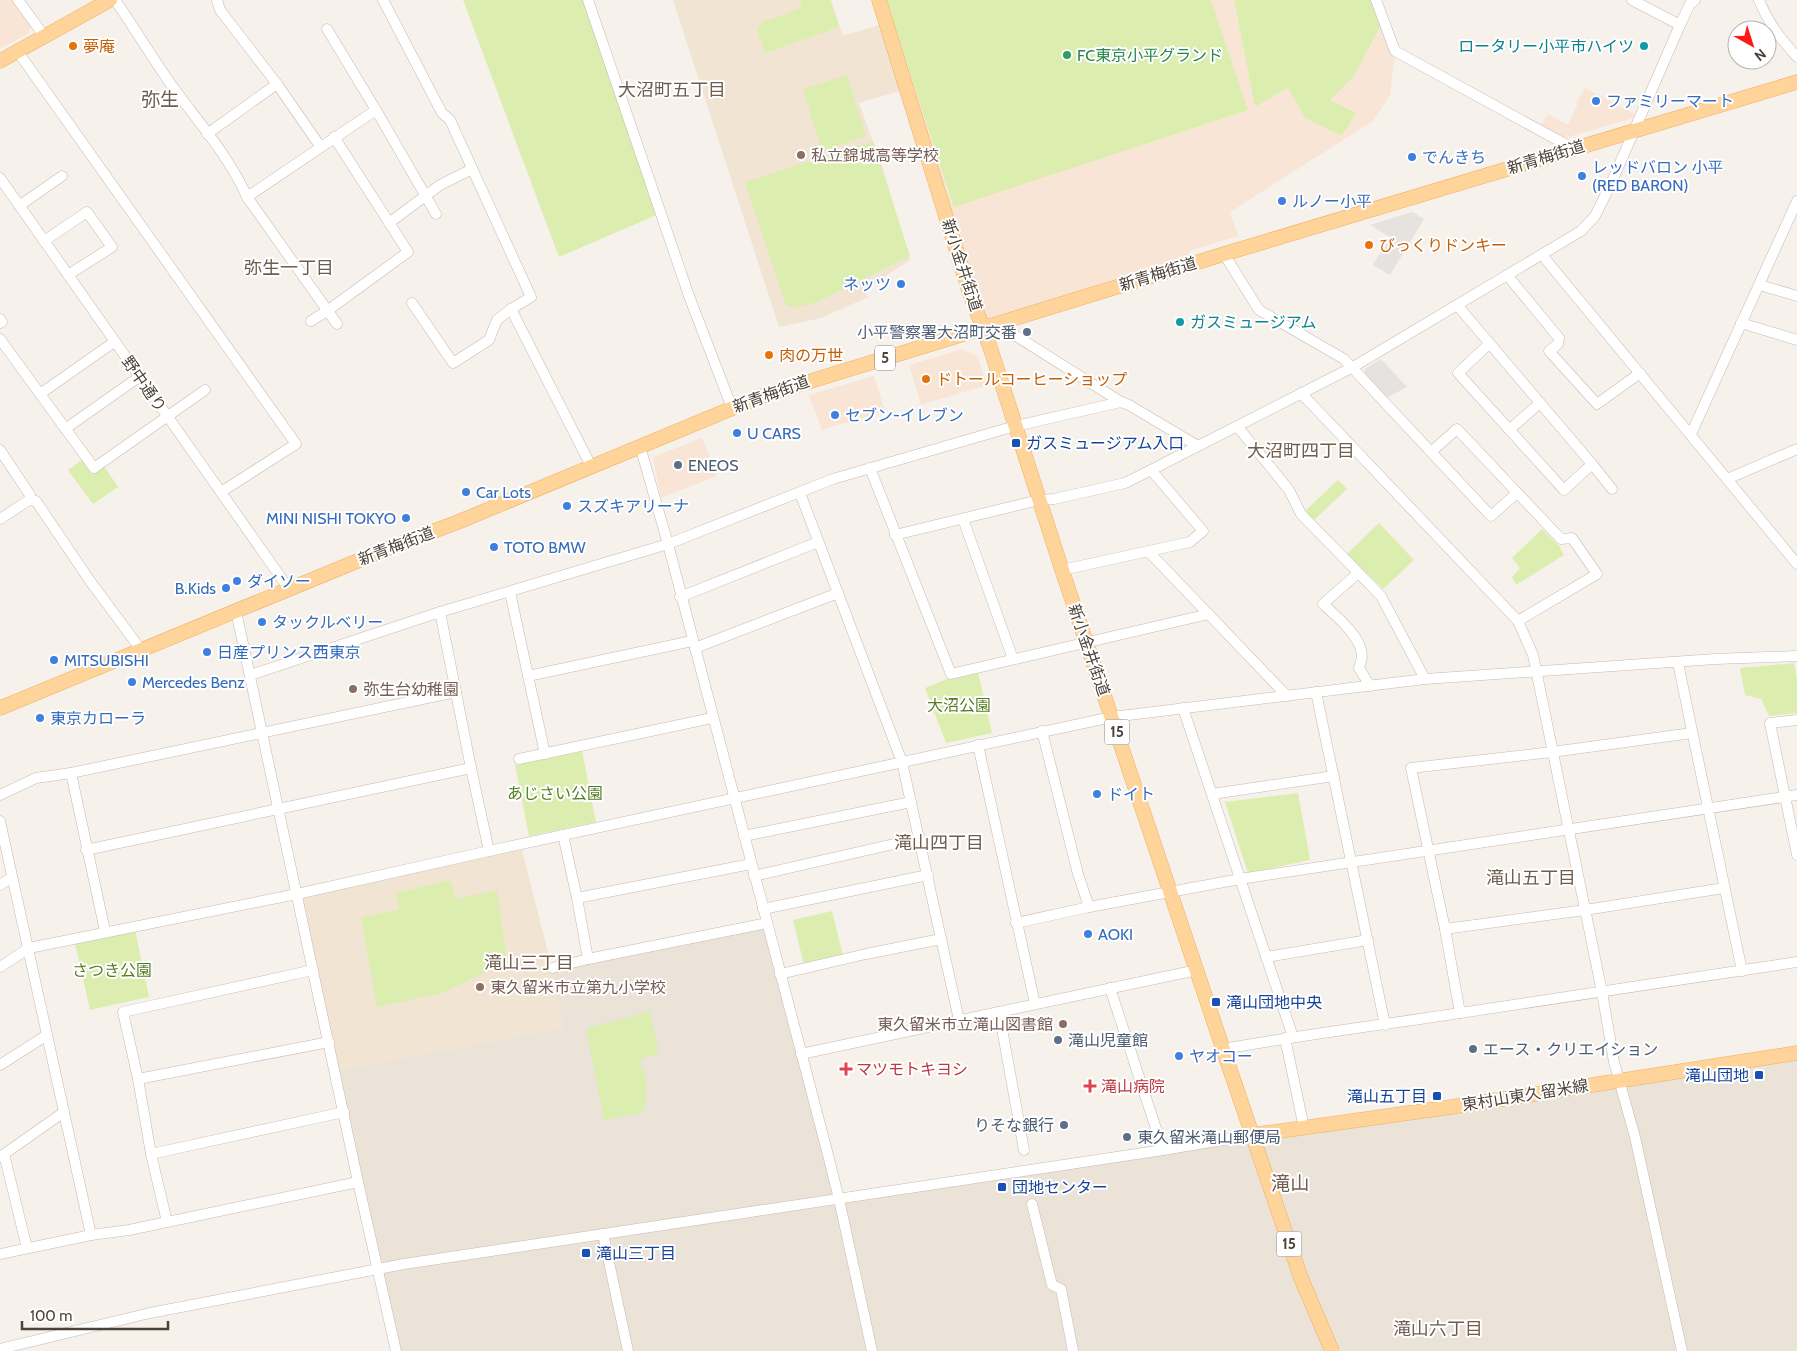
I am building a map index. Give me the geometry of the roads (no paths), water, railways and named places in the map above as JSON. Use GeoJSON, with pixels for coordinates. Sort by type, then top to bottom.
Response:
{"type":"FeatureCollection","features":[{"type":"Feature","properties":{"kind":"main road"},"geometry":{"type":"LineString","coordinates":[[0,62],[110,0]]}},
{"type":"Feature","properties":{"kind":"main road","name":"新小金井街道"},"geometry":{"type":"LineString","coordinates":[[879,0],[969,291],[983,328],[1062,570],[1301,1278],[1332,1351]]}},
{"type":"Feature","properties":{"kind":"main road","name":"新青梅街道"},"geometry":{"type":"LineString","coordinates":[[1,706],[389,548],[458,522],[732,408],[797,384],[1797,82]]}},
{"type":"Feature","properties":{"kind":"main road","name":"東村山東久留米線"},"geometry":{"type":"LineString","coordinates":[[1252,1135],[1797,1053]]}},
{"type":"Feature","properties":{"kind":"street"},"geometry":{"type":"LineString","coordinates":[[18,0],[45,37]]}},
{"type":"Feature","properties":{"kind":"street"},"geometry":{"type":"LineString","coordinates":[[115,0],[164,74],[237,174],[247,197],[337,324]]}},
{"type":"Feature","properties":{"kind":"street"},"geometry":{"type":"LineString","coordinates":[[217,0],[220,10],[320,146]]}},
{"type":"Feature","properties":{"kind":"street"},"geometry":{"type":"LineString","coordinates":[[384,0],[442,113],[450,120],[531,297],[497,320],[489,340],[453,363],[412,303]]}},
{"type":"Feature","properties":{"kind":"street"},"geometry":{"type":"LineString","coordinates":[[588,0],[689,296],[732,408]]}},
{"type":"Feature","properties":{"kind":"street"},"geometry":{"type":"LineString","coordinates":[[1376,0],[1395,51],[1574,149]]}},
{"type":"Feature","properties":{"kind":"street"},"geometry":{"type":"LineString","coordinates":[[1632,0],[1680,25]]}},
{"type":"Feature","properties":{"kind":"street"},"geometry":{"type":"LineString","coordinates":[[894,534],[1039,500],[1054,499],[1126,483],[1353,367],[1581,231],[1595,216],[1610,186],[1680,25],[1690,4],[1695,0]]}},
{"type":"Feature","properties":{"kind":"street"},"geometry":{"type":"LineString","coordinates":[[1760,0],[1776,34],[1797,57]]}},
{"type":"Feature","properties":{"kind":"street"},"geometry":{"type":"LineString","coordinates":[[327,29],[436,214]]}},
{"type":"Feature","properties":{"kind":"street"},"geometry":{"type":"LineString","coordinates":[[18,52],[296,444],[221,492]]}},
{"type":"Feature","properties":{"kind":"street"},"geometry":{"type":"LineString","coordinates":[[207,134],[276,84]]}},
{"type":"Feature","properties":{"kind":"street"},"geometry":{"type":"LineString","coordinates":[[247,197],[376,110]]}},
{"type":"Feature","properties":{"kind":"street"},"geometry":{"type":"LineString","coordinates":[[311,321],[328,311],[408,252],[334,137]]}},
{"type":"Feature","properties":{"kind":"street"},"geometry":{"type":"LineString","coordinates":[[389,223],[440,186],[472,169]]}},
{"type":"Feature","properties":{"kind":"street"},"geometry":{"type":"LineString","coordinates":[[19,206],[62,176]]}},
{"type":"Feature","properties":{"kind":"street","name":"野中通り"},"geometry":{"type":"LineString","coordinates":[[0,178],[289,589]]}},
{"type":"Feature","properties":{"kind":"street"},"geometry":{"type":"LineString","coordinates":[[1691,434],[1797,201]]}},
{"type":"Feature","properties":{"kind":"street"},"geometry":{"type":"LineString","coordinates":[[44,241],[86,212],[112,247],[68,275]]}},
{"type":"Feature","properties":{"kind":"street"},"geometry":{"type":"LineString","coordinates":[[1224,254],[1259,310],[1344,359],[1491,516],[1517,493]]}},
{"type":"Feature","properties":{"kind":"street"},"geometry":{"type":"LineString","coordinates":[[1542,255],[1797,564]]}},
{"type":"Feature","properties":{"kind":"street"},"geometry":{"type":"LineString","coordinates":[[1507,275],[1559,338],[1558,344],[1549,351],[1597,404],[1640,373]]}},
{"type":"Feature","properties":{"kind":"street"},"geometry":{"type":"LineString","coordinates":[[1760,285],[1797,296]]}},
{"type":"Feature","properties":{"kind":"street"},"geometry":{"type":"LineString","coordinates":[[1457,305],[1612,489]]}},
{"type":"Feature","properties":{"kind":"street"},"geometry":{"type":"LineString","coordinates":[[511,309],[591,466]]}},
{"type":"Feature","properties":{"kind":"street"},"geometry":{"type":"LineString","coordinates":[[0,319],[2,322],[0,323]]}},
{"type":"Feature","properties":{"kind":"street"},"geometry":{"type":"LineString","coordinates":[[999,322],[1013,334],[1121,402],[1198,446]]}},
{"type":"Feature","properties":{"kind":"street"},"geometry":{"type":"LineString","coordinates":[[1741,323],[1797,340]]}},
{"type":"Feature","properties":{"kind":"street"},"geometry":{"type":"LineString","coordinates":[[0,339],[94,468],[205,390]]}},
{"type":"Feature","properties":{"kind":"street"},"geometry":{"type":"LineString","coordinates":[[40,394],[114,342]]}},
{"type":"Feature","properties":{"kind":"street"},"geometry":{"type":"LineString","coordinates":[[1489,344],[1458,373],[1564,490],[1592,464]]}},
{"type":"Feature","properties":{"kind":"street"},"geometry":{"type":"LineString","coordinates":[[65,428],[139,377]]}},
{"type":"Feature","properties":{"kind":"street"},"geometry":{"type":"LineString","coordinates":[[1301,393],[1518,621],[1533,655],[1602,992],[1614,1062],[1635,1137],[1682,1351]]}},
{"type":"Feature","properties":{"kind":"street"},"geometry":{"type":"LineString","coordinates":[[250,675],[440,612],[668,544],[833,480],[870,468],[1015,426],[1121,402]]}},
{"type":"Feature","properties":{"kind":"street"},"geometry":{"type":"LineString","coordinates":[[1509,430],[1540,403]]}},
{"type":"Feature","properties":{"kind":"street"},"geometry":{"type":"LineString","coordinates":[[1237,426],[1289,490],[1301,514],[1381,596],[1425,679]]}},
{"type":"Feature","properties":{"kind":"street"},"geometry":{"type":"LineString","coordinates":[[1432,451],[1457,429],[1561,539],[1572,538],[1597,574],[1518,621]]}},
{"type":"Feature","properties":{"kind":"street"},"geometry":{"type":"LineString","coordinates":[[640,446],[668,544],[680,597],[839,1199],[872,1351]]}},
{"type":"Feature","properties":{"kind":"street"},"geometry":{"type":"LineString","coordinates":[[1727,479],[1797,449]]}},
{"type":"Feature","properties":{"kind":"street"},"geometry":{"type":"LineString","coordinates":[[0,450],[30,495],[29,500]]}},
{"type":"Feature","properties":{"kind":"street"},"geometry":{"type":"LineString","coordinates":[[870,468],[894,534],[951,674],[1087,644],[1209,614]]}},
{"type":"Feature","properties":{"kind":"street"},"geometry":{"type":"LineString","coordinates":[[1062,570],[1190,542],[1203,531],[1151,470]]}},
{"type":"Feature","properties":{"kind":"street"},"geometry":{"type":"LineString","coordinates":[[800,493],[902,762],[959,1020]]}},
{"type":"Feature","properties":{"kind":"street"},"geometry":{"type":"LineString","coordinates":[[0,519],[29,500],[36,501],[90,581],[142,650]]}},
{"type":"Feature","properties":{"kind":"street"},"geometry":{"type":"LineString","coordinates":[[963,519],[1014,659]]}},
{"type":"Feature","properties":{"kind":"street"},"geometry":{"type":"LineString","coordinates":[[680,597],[818,542]]}},
{"type":"Feature","properties":{"kind":"street"},"geometry":{"type":"LineString","coordinates":[[1148,551],[1287,696]]}},
{"type":"Feature","properties":{"kind":"street"},"geometry":{"type":"LineString","coordinates":[[1358,573],[1323,604],[1354,635],[1362,655],[1359,668],[1370,686]]}},
{"type":"Feature","properties":{"kind":"street"},"geometry":{"type":"LineString","coordinates":[[510,592],[545,754]]}},
{"type":"Feature","properties":{"kind":"street"},"geometry":{"type":"LineString","coordinates":[[528,676],[694,645],[838,593]]}},
{"type":"Feature","properties":{"kind":"street"},"geometry":{"type":"LineString","coordinates":[[236,611],[396,1351]]}},
{"type":"Feature","properties":{"kind":"street"},"geometry":{"type":"LineString","coordinates":[[440,612],[489,851]]}},
{"type":"Feature","properties":{"kind":"street"},"geometry":{"type":"LineString","coordinates":[[0,967],[29,948],[105,931],[297,894],[1112,717],[1425,679],[1536,670],[1797,656]]}},
{"type":"Feature","properties":{"kind":"street"},"geometry":{"type":"LineString","coordinates":[[1678,663],[1742,971]]}},
{"type":"Feature","properties":{"kind":"street"},"geometry":{"type":"LineString","coordinates":[[0,795],[36,778],[71,773],[456,692]]}},
{"type":"Feature","properties":{"kind":"street"},"geometry":{"type":"LineString","coordinates":[[1316,692],[1385,1025]]}},
{"type":"Feature","properties":{"kind":"street"},"geometry":{"type":"LineString","coordinates":[[1184,708],[1266,957],[1289,1037],[1304,1128]]}},
{"type":"Feature","properties":{"kind":"street"},"geometry":{"type":"LineString","coordinates":[[519,759],[712,718]]}},
{"type":"Feature","properties":{"kind":"street"},"geometry":{"type":"LineString","coordinates":[[1797,720],[1770,724],[1797,855]]}},
{"type":"Feature","properties":{"kind":"street"},"geometry":{"type":"LineString","coordinates":[[1042,731],[1078,874],[1089,907]]}},
{"type":"Feature","properties":{"kind":"street"},"geometry":{"type":"LineString","coordinates":[[1460,1013],[1445,929],[1411,768],[1552,752],[1692,733]]}},
{"type":"Feature","properties":{"kind":"street"},"geometry":{"type":"LineString","coordinates":[[978,745],[1035,1004]]}},
{"type":"Feature","properties":{"kind":"street"},"geometry":{"type":"LineString","coordinates":[[86,850],[471,768]]}},
{"type":"Feature","properties":{"kind":"street"},"geometry":{"type":"LineString","coordinates":[[71,773],[86,850],[105,931]]}},
{"type":"Feature","properties":{"kind":"street"},"geometry":{"type":"LineString","coordinates":[[1212,794],[1334,776]]}},
{"type":"Feature","properties":{"kind":"street"},"geometry":{"type":"LineString","coordinates":[[1016,923],[1170,891],[1240,879],[1797,795]]}},
{"type":"Feature","properties":{"kind":"street"},"geometry":{"type":"LineString","coordinates":[[744,836],[911,802]]}},
{"type":"Feature","properties":{"kind":"street"},"geometry":{"type":"LineString","coordinates":[[0,821],[91,1235]]}},
{"type":"Feature","properties":{"kind":"street"},"geometry":{"type":"LineString","coordinates":[[563,835],[588,959]]}},
{"type":"Feature","properties":{"kind":"street"},"geometry":{"type":"LineString","coordinates":[[754,876],[920,838]]}},
{"type":"Feature","properties":{"kind":"street"},"geometry":{"type":"LineString","coordinates":[[577,898],[751,864]]}},
{"type":"Feature","properties":{"kind":"street"},"geometry":{"type":"LineString","coordinates":[[763,909],[928,875]]}},
{"type":"Feature","properties":{"kind":"street"},"geometry":{"type":"LineString","coordinates":[[0,884],[12,877]]}},
{"type":"Feature","properties":{"kind":"street"},"geometry":{"type":"LineString","coordinates":[[1445,929],[1585,910],[1724,888]]}},
{"type":"Feature","properties":{"kind":"street"},"geometry":{"type":"LineString","coordinates":[[552,968],[766,923]]}},
{"type":"Feature","properties":{"kind":"street"},"geometry":{"type":"LineString","coordinates":[[780,974],[942,939]]}},
{"type":"Feature","properties":{"kind":"street"},"geometry":{"type":"LineString","coordinates":[[1266,957],[1368,940]]}},
{"type":"Feature","properties":{"kind":"street"},"geometry":{"type":"LineString","coordinates":[[1223,1049],[1289,1037],[1385,1025],[1797,962]]}},
{"type":"Feature","properties":{"kind":"street"},"geometry":{"type":"LineString","coordinates":[[167,1222],[151,1154],[138,1079],[122,1012],[314,970]]}},
{"type":"Feature","properties":{"kind":"street"},"geometry":{"type":"LineString","coordinates":[[801,1054],[1197,970]]}},
{"type":"Feature","properties":{"kind":"street"},"geometry":{"type":"LineString","coordinates":[[1110,988],[1163,1150]]}},
{"type":"Feature","properties":{"kind":"street"},"geometry":{"type":"LineString","coordinates":[[999,1012],[1024,1150]]}},
{"type":"Feature","properties":{"kind":"street"},"geometry":{"type":"LineString","coordinates":[[0,1065],[47,1035]]}},
{"type":"Feature","properties":{"kind":"street"},"geometry":{"type":"LineString","coordinates":[[138,1079],[329,1042]]}},
{"type":"Feature","properties":{"kind":"street"},"geometry":{"type":"LineString","coordinates":[[26,1248],[2,1156],[64,1112]]}},
{"type":"Feature","properties":{"kind":"street"},"geometry":{"type":"LineString","coordinates":[[151,1154],[344,1112]]}},
{"type":"Feature","properties":{"kind":"street"},"geometry":{"type":"LineString","coordinates":[[0,1349],[150,1313],[378,1269],[1252,1135]]}},
{"type":"Feature","properties":{"kind":"street"},"geometry":{"type":"LineString","coordinates":[[0,1254],[91,1235],[129,1230],[358,1182]]}},
{"type":"Feature","properties":{"kind":"street"},"geometry":{"type":"LineString","coordinates":[[1032,1204],[1052,1285],[1061,1289],[1073,1351]]}},
{"type":"Feature","properties":{"kind":"street"},"geometry":{"type":"LineString","coordinates":[[602,1234],[628,1351]]}},
{"type":"Feature","properties":{"kind":"place","name":"夢庵"},"geometry":{"type":"Point","coordinates":[73,46]}},
{"type":"Feature","properties":{"kind":"place","name":"ロータリー小平市ハイツ"},"geometry":{"type":"Point","coordinates":[1644,46]}},
{"type":"Feature","properties":{"kind":"place","name":"FC東京小平グランド"},"geometry":{"type":"Point","coordinates":[1067,55]}},
{"type":"Feature","properties":{"kind":"place","name":"ファミリーマート"},"geometry":{"type":"Point","coordinates":[1596,101]}},
{"type":"Feature","properties":{"kind":"place","name":"私立錦城高等学校"},"geometry":{"type":"Point","coordinates":[801,155]}},
{"type":"Feature","properties":{"kind":"place","name":"でんきち"},"geometry":{"type":"Point","coordinates":[1412,157]}},
{"type":"Feature","properties":{"kind":"place","name":"レッドバロン 小平 (RED BARON)"},"geometry":{"type":"Point","coordinates":[1582,176]}},
{"type":"Feature","properties":{"kind":"place","name":"ルノー小平"},"geometry":{"type":"Point","coordinates":[1282,201]}},
{"type":"Feature","properties":{"kind":"place","name":"びっくりドンキー"},"geometry":{"type":"Point","coordinates":[1369,245]}},
{"type":"Feature","properties":{"kind":"place","name":"ネッツ"},"geometry":{"type":"Point","coordinates":[901,284]}},
{"type":"Feature","properties":{"kind":"place","name":"ガスミュージアム"},"geometry":{"type":"Point","coordinates":[1180,322]}},
{"type":"Feature","properties":{"kind":"place","name":"小平警察署大沼町交番"},"geometry":{"type":"Point","coordinates":[1027,332]}},
{"type":"Feature","properties":{"kind":"place","name":"肉の万世"},"geometry":{"type":"Point","coordinates":[769,355]}},
{"type":"Feature","properties":{"kind":"place","name":"ドトールコーヒーショップ"},"geometry":{"type":"Point","coordinates":[926,379]}},
{"type":"Feature","properties":{"kind":"place","name":"セブン-イレブン"},"geometry":{"type":"Point","coordinates":[835,415]}},
{"type":"Feature","properties":{"kind":"place","name":"U CARS"},"geometry":{"type":"Point","coordinates":[737,433]}},
{"type":"Feature","properties":{"kind":"place","name":"ガスミュージアム入口"},"geometry":{"type":"Point","coordinates":[1016,443]}},
{"type":"Feature","properties":{"kind":"place","name":"ENEOS"},"geometry":{"type":"Point","coordinates":[678,465]}},
{"type":"Feature","properties":{"kind":"place","name":"Car Lots"},"geometry":{"type":"Point","coordinates":[466,492]}},
{"type":"Feature","properties":{"kind":"place","name":"スズキアリーナ"},"geometry":{"type":"Point","coordinates":[567,506]}},
{"type":"Feature","properties":{"kind":"place","name":"MINI NISHI TOKYO"},"geometry":{"type":"Point","coordinates":[406,518]}},
{"type":"Feature","properties":{"kind":"place","name":"TOTO BMW"},"geometry":{"type":"Point","coordinates":[494,547]}},
{"type":"Feature","properties":{"kind":"place","name":"ダイソー"},"geometry":{"type":"Point","coordinates":[237,581]}},
{"type":"Feature","properties":{"kind":"place","name":"B.Kids"},"geometry":{"type":"Point","coordinates":[226,588]}},
{"type":"Feature","properties":{"kind":"place","name":"タックルベリー"},"geometry":{"type":"Point","coordinates":[262,622]}},
{"type":"Feature","properties":{"kind":"place","name":"日産プリンス西東京"},"geometry":{"type":"Point","coordinates":[207,652]}},
{"type":"Feature","properties":{"kind":"place","name":"MITSUBISHI"},"geometry":{"type":"Point","coordinates":[54,660]}},
{"type":"Feature","properties":{"kind":"place","name":"Mercedes Benz"},"geometry":{"type":"Point","coordinates":[132,682]}},
{"type":"Feature","properties":{"kind":"place","name":"弥生台幼稚園"},"geometry":{"type":"Point","coordinates":[353,689]}},
{"type":"Feature","properties":{"kind":"place","name":"東京カローラ"},"geometry":{"type":"Point","coordinates":[40,718]}},
{"type":"Feature","properties":{"kind":"place","name":"ドイト"},"geometry":{"type":"Point","coordinates":[1097,794]}},
{"type":"Feature","properties":{"kind":"place","name":"AOKI"},"geometry":{"type":"Point","coordinates":[1088,934]}},
{"type":"Feature","properties":{"kind":"place","name":"東久留米市立第九小学校"},"geometry":{"type":"Point","coordinates":[480,987]}},
{"type":"Feature","properties":{"kind":"place","name":"滝山団地中央"},"geometry":{"type":"Point","coordinates":[1216,1002]}},
{"type":"Feature","properties":{"kind":"place","name":"東久留米市立滝山図書館"},"geometry":{"type":"Point","coordinates":[1063,1024]}},
{"type":"Feature","properties":{"kind":"place","name":"滝山児童館"},"geometry":{"type":"Point","coordinates":[1058,1040]}},
{"type":"Feature","properties":{"kind":"place","name":"エース・クリエイション"},"geometry":{"type":"Point","coordinates":[1473,1049]}},
{"type":"Feature","properties":{"kind":"place","name":"ヤオコー"},"geometry":{"type":"Point","coordinates":[1179,1056]}},
{"type":"Feature","properties":{"kind":"place","name":"マツモトキヨシ"},"geometry":{"type":"Point","coordinates":[846,1069]}},
{"type":"Feature","properties":{"kind":"place","name":"滝山団地"},"geometry":{"type":"Point","coordinates":[1759,1075]}},
{"type":"Feature","properties":{"kind":"place","name":"滝山病院"},"geometry":{"type":"Point","coordinates":[1090,1086]}},
{"type":"Feature","properties":{"kind":"place","name":"滝山五丁目"},"geometry":{"type":"Point","coordinates":[1437,1096]}},
{"type":"Feature","properties":{"kind":"place","name":"りそな銀行"},"geometry":{"type":"Point","coordinates":[1064,1125]}},
{"type":"Feature","properties":{"kind":"place","name":"東久留米滝山郵便局"},"geometry":{"type":"Point","coordinates":[1127,1137]}},
{"type":"Feature","properties":{"kind":"place","name":"団地センター"},"geometry":{"type":"Point","coordinates":[1002,1187]}},
{"type":"Feature","properties":{"kind":"place","name":"滝山三丁目"},"geometry":{"type":"Point","coordinates":[586,1253]}},
{"type":"Feature","properties":{"kind":"district","name":"大沼町五丁目"},"geometry":{"type":"Point","coordinates":[672,90]}},
{"type":"Feature","properties":{"kind":"district","name":"弥生"},"geometry":{"type":"Point","coordinates":[160,99]}},
{"type":"Feature","properties":{"kind":"district","name":"弥生一丁目"},"geometry":{"type":"Point","coordinates":[289,268]}},
{"type":"Feature","properties":{"kind":"district","name":"大沼町四丁目"},"geometry":{"type":"Point","coordinates":[1301,451]}},
{"type":"Feature","properties":{"kind":"district","name":"滝山四丁目"},"geometry":{"type":"Point","coordinates":[939,843]}},
{"type":"Feature","properties":{"kind":"district","name":"滝山五丁目"},"geometry":{"type":"Point","coordinates":[1531,878]}},
{"type":"Feature","properties":{"kind":"district","name":"滝山三丁目"},"geometry":{"type":"Point","coordinates":[529,963]}},
{"type":"Feature","properties":{"kind":"district","name":"滝山"},"geometry":{"type":"Point","coordinates":[1290,1183]}},
{"type":"Feature","properties":{"kind":"district","name":"滝山六丁目"},"geometry":{"type":"Point","coordinates":[1438,1329]}},
{"type":"Feature","properties":{"kind":"park label","name":"大沼公園"},"geometry":{"type":"Point","coordinates":[959,705]}},
{"type":"Feature","properties":{"kind":"park label","name":"あじさい公園"},"geometry":{"type":"Point","coordinates":[555,793]}},
{"type":"Feature","properties":{"kind":"park label","name":"さつき公園"},"geometry":{"type":"Point","coordinates":[112,970]}}]}
